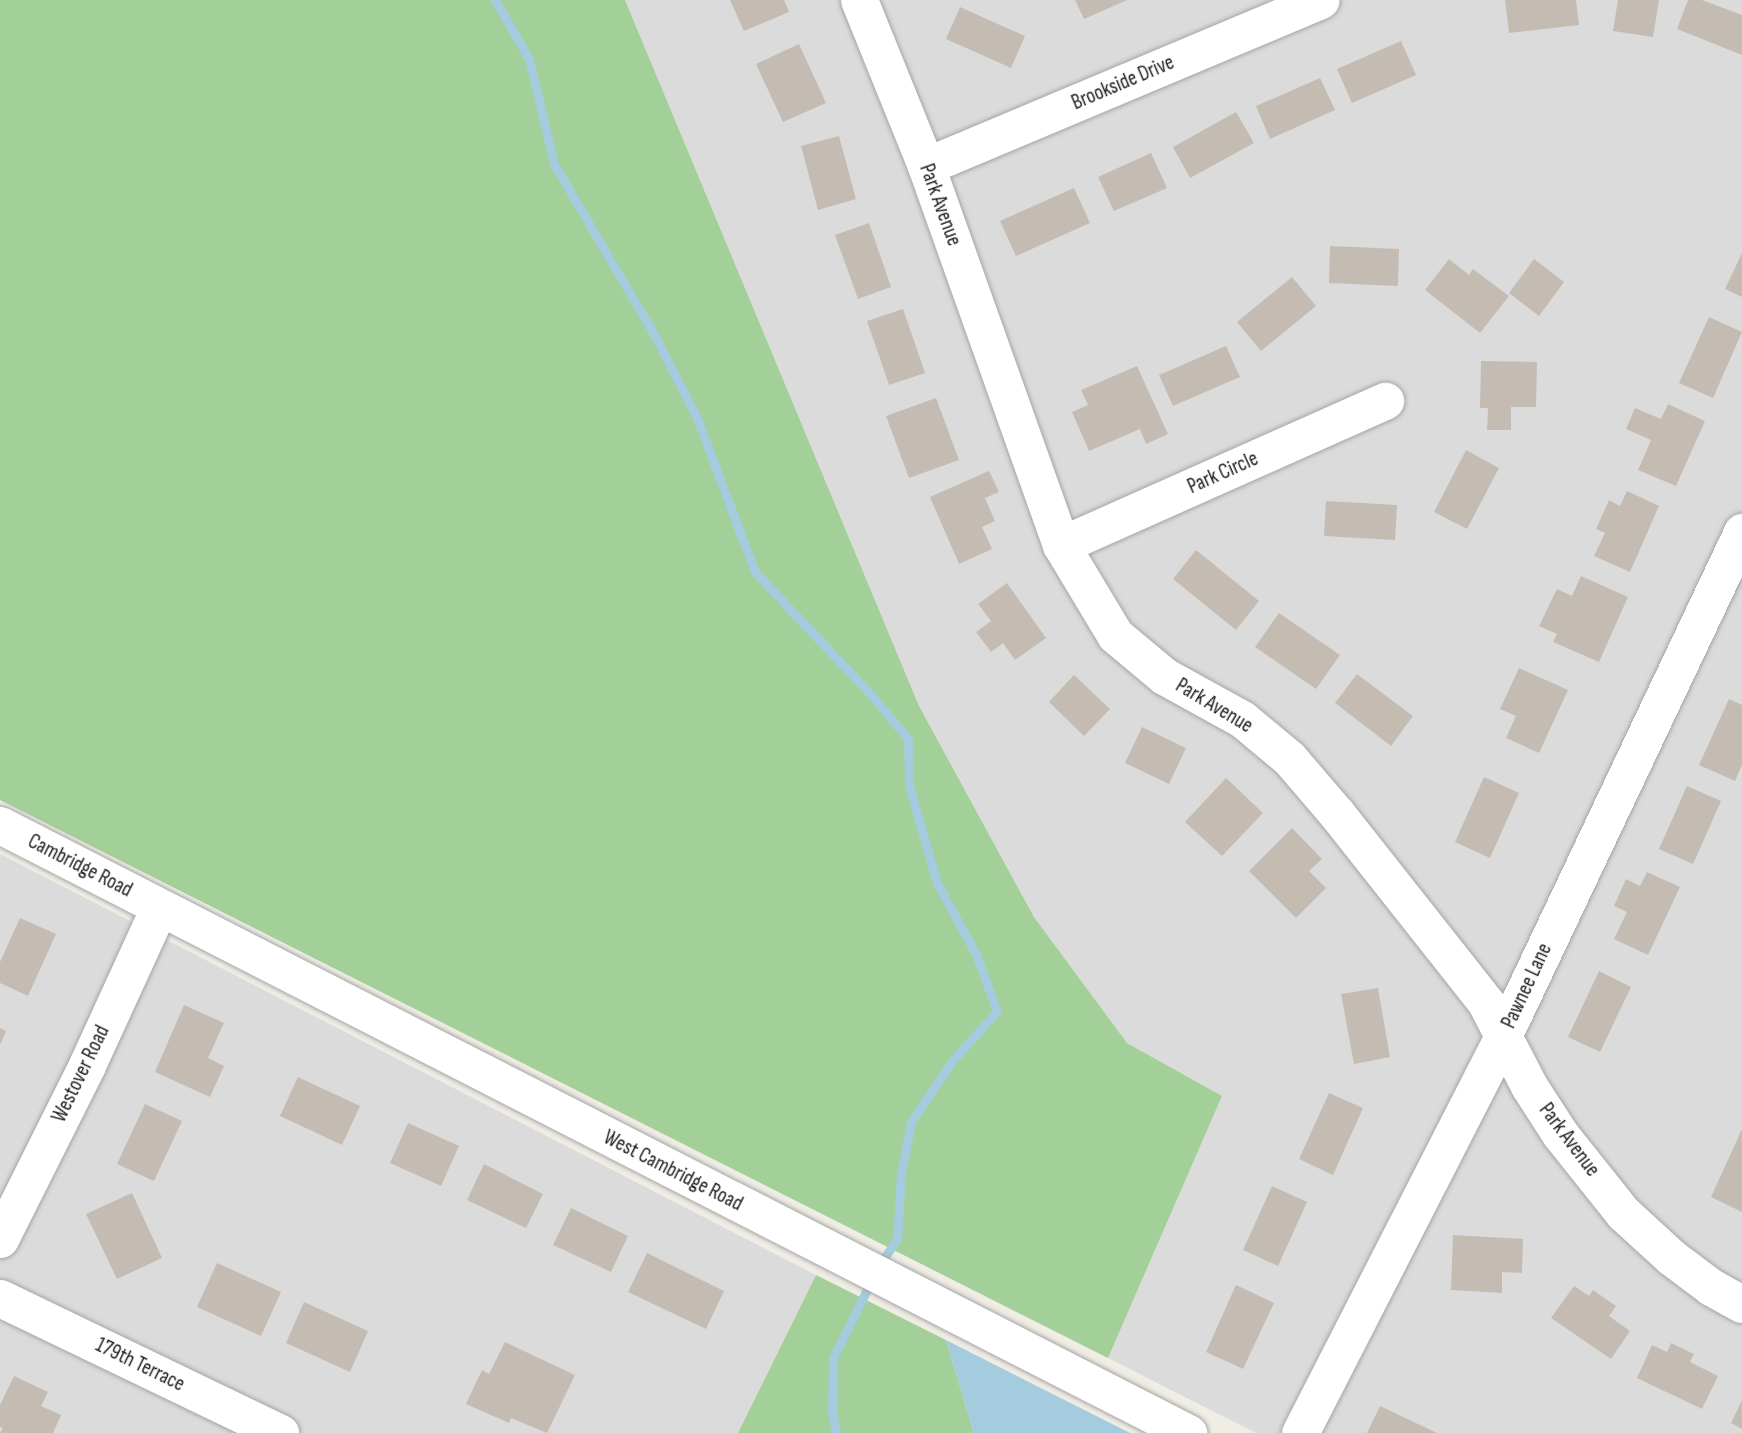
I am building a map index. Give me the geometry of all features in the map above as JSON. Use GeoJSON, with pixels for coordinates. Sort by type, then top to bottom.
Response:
{"type":"FeatureCollection","features":[{"type":"Feature","properties":{"kind":"street","name":"Park Avenue"},"geometry":{"type":"LineString","coordinates":[[859,0],[926,166],[1061,545],[1115,635],[1164,676],[1242,719],[1289,758],[1338,814],[1486,1003],[1529,1086],[1560,1134],[1623,1213],[1671,1257],[1711,1287],[1742,1304]]}},
{"type":"Feature","properties":{"kind":"street","name":"Brookside Drive"},"geometry":{"type":"LineString","coordinates":[[926,166],[1320,0]]}},
{"type":"Feature","properties":{"kind":"street","name":"Park Circle"},"geometry":{"type":"LineString","coordinates":[[1061,545],[1385,401]]}},
{"type":"Feature","properties":{"kind":"street","name":"Pawnee Lane"},"geometry":{"type":"LineString","coordinates":[[1300,1433],[1504,1034],[1742,532]]}},
{"type":"Feature","properties":{"kind":"street","name":"Cambridge Road"},"geometry":{"type":"LineString","coordinates":[[0,825],[159,908]]}},
{"type":"Feature","properties":{"kind":"street","name":"Westover Road"},"geometry":{"type":"LineString","coordinates":[[0,1239],[87,1065],[159,908]]}},
{"type":"Feature","properties":{"kind":"street","name":"West Cambridge Road"},"geometry":{"type":"LineString","coordinates":[[159,908],[1188,1433]]}},
{"type":"Feature","properties":{"kind":"street","name":"179th Terrace"},"geometry":{"type":"LineString","coordinates":[[0,1298],[280,1433]]}},
{"type":"Feature","properties":{"kind":"shaded area"},"geometry":{"type":"Polygon","coordinates":[[[625,0],[1742,0],[1742,1433],[1256,1433],[1108,1358],[1222,1096],[1127,1043],[1034,917],[919,706],[625,0]]]}},
{"type":"Feature","properties":{"kind":"shaded area"},"geometry":{"type":"Polygon","coordinates":[[[0,854],[816,1275],[738,1433],[0,1433],[0,854]]]}},
{"type":"Feature","properties":{"kind":"green space"},"geometry":{"type":"Polygon","coordinates":[[[0,0],[625,0],[919,706],[1034,917],[1127,1043],[1222,1096],[1108,1358],[0,800],[0,0]]]}},
{"type":"Feature","properties":{"kind":"green space"},"geometry":{"type":"Polygon","coordinates":[[[816,1275],[946,1340],[974,1433],[738,1433],[816,1275]]]}},
{"type":"Feature","properties":{"kind":"water"},"geometry":{"type":"Polygon","coordinates":[[[946,1340],[1130,1433],[974,1433],[946,1340]]]}},
{"type":"Feature","properties":{"kind":"building"},"geometry":{"type":"Polygon","coordinates":[[[730,0],[784,0],[789,12],[744,31],[730,0]]]}},
{"type":"Feature","properties":{"kind":"building"},"geometry":{"type":"Polygon","coordinates":[[[1075,0],[1127,0],[1084,19],[1075,0]]]}},
{"type":"Feature","properties":{"kind":"building"},"geometry":{"type":"Polygon","coordinates":[[[1505,0],[1576,0],[1579,25],[1509,33],[1505,0]]]}},
{"type":"Feature","properties":{"kind":"building"},"geometry":{"type":"Polygon","coordinates":[[[1618,0],[1659,0],[1653,37],[1613,31],[1618,0]]]}},
{"type":"Feature","properties":{"kind":"building"},"geometry":{"type":"Polygon","coordinates":[[[1688,0],[1702,0],[1742,15],[1742,55],[1677,29],[1688,0]]]}},
{"type":"Feature","properties":{"kind":"building"},"geometry":{"type":"Polygon","coordinates":[[[960,7],[1025,36],[1011,68],[946,39],[960,7]]]}},
{"type":"Feature","properties":{"kind":"building"},"geometry":{"type":"Polygon","coordinates":[[[1401,41],[1416,75],[1352,103],[1337,69],[1401,41]]]}},
{"type":"Feature","properties":{"kind":"building"},"geometry":{"type":"Polygon","coordinates":[[[799,44],[826,103],[783,122],[756,64],[799,44]]]}},
{"type":"Feature","properties":{"kind":"building"},"geometry":{"type":"Polygon","coordinates":[[[1320,78],[1335,110],[1270,139],[1256,106],[1320,78]]]}},
{"type":"Feature","properties":{"kind":"building"},"geometry":{"type":"Polygon","coordinates":[[[1236,112],[1254,143],[1190,178],[1173,147],[1236,112]]]}},
{"type":"Feature","properties":{"kind":"building"},"geometry":{"type":"Polygon","coordinates":[[[839,136],[856,199],[818,210],[801,146],[839,136]]]}},
{"type":"Feature","properties":{"kind":"building"},"geometry":{"type":"Polygon","coordinates":[[[1151,153],[1167,188],[1114,211],[1098,177],[1151,153]]]}},
{"type":"Feature","properties":{"kind":"building"},"geometry":{"type":"Polygon","coordinates":[[[1074,188],[1090,223],[1016,256],[1000,221],[1074,188]]]}},
{"type":"Feature","properties":{"kind":"building"},"geometry":{"type":"Polygon","coordinates":[[[869,223],[891,287],[858,299],[835,235],[869,223]]]}},
{"type":"Feature","properties":{"kind":"building"},"geometry":{"type":"Polygon","coordinates":[[[1330,246],[1399,249],[1398,286],[1329,283],[1330,246]]]}},
{"type":"Feature","properties":{"kind":"building"},"geometry":{"type":"Polygon","coordinates":[[[1742,253],[1742,297],[1725,289],[1742,253]]]}},
{"type":"Feature","properties":{"kind":"building"},"geometry":{"type":"Polygon","coordinates":[[[1449,259],[1469,275],[1473,269],[1509,296],[1480,333],[1425,290],[1449,259]]]}},
{"type":"Feature","properties":{"kind":"building"},"geometry":{"type":"Polygon","coordinates":[[[1534,259],[1564,282],[1539,316],[1509,293],[1534,259]]]}},
{"type":"Feature","properties":{"kind":"building"},"geometry":{"type":"Polygon","coordinates":[[[1292,277],[1316,306],[1261,351],[1237,322],[1292,277]]]}},
{"type":"Feature","properties":{"kind":"building"},"geometry":{"type":"Polygon","coordinates":[[[903,309],[925,373],[889,385],[867,321],[903,309]]]}},
{"type":"Feature","properties":{"kind":"building"},"geometry":{"type":"Polygon","coordinates":[[[1709,317],[1742,332],[1713,398],[1679,383],[1709,317]]]}},
{"type":"Feature","properties":{"kind":"building"},"geometry":{"type":"Polygon","coordinates":[[[1226,346],[1240,377],[1173,406],[1159,375],[1226,346]]]}},
{"type":"Feature","properties":{"kind":"building"},"geometry":{"type":"Polygon","coordinates":[[[1481,361],[1537,362],[1536,407],[1511,407],[1511,430],[1487,430],[1488,408],[1480,408],[1481,361]]]}},
{"type":"Feature","properties":{"kind":"building"},"geometry":{"type":"Polygon","coordinates":[[[1137,366],[1168,434],[1146,444],[1140,429],[1089,451],[1072,412],[1088,405],[1081,390],[1137,366]]]}},
{"type":"Feature","properties":{"kind":"building"},"geometry":{"type":"Polygon","coordinates":[[[936,398],[959,460],[909,478],[886,416],[936,398]]]}},
{"type":"Feature","properties":{"kind":"building"},"geometry":{"type":"Polygon","coordinates":[[[1668,404],[1705,421],[1676,486],[1638,470],[1651,440],[1626,429],[1635,408],[1661,419],[1668,404]]]}},
{"type":"Feature","properties":{"kind":"building"},"geometry":{"type":"Polygon","coordinates":[[[1466,450],[1499,468],[1467,529],[1434,512],[1466,450]]]}},
{"type":"Feature","properties":{"kind":"building"},"geometry":{"type":"Polygon","coordinates":[[[989,471],[999,492],[985,498],[995,521],[982,527],[992,549],[959,564],[930,497],[989,471]]]}},
{"type":"Feature","properties":{"kind":"building"},"geometry":{"type":"Polygon","coordinates":[[[1627,491],[1659,506],[1630,572],[1594,556],[1605,533],[1596,529],[1609,500],[1620,506],[1627,491]]]}},
{"type":"Feature","properties":{"kind":"building"},"geometry":{"type":"Polygon","coordinates":[[[1326,501],[1397,505],[1395,540],[1324,536],[1326,501]]]}},
{"type":"Feature","properties":{"kind":"building"},"geometry":{"type":"Polygon","coordinates":[[[1196,550],[1259,601],[1236,630],[1173,579],[1196,550]]]}},
{"type":"Feature","properties":{"kind":"building"},"geometry":{"type":"Polygon","coordinates":[[[1581,576],[1628,597],[1599,662],[1553,642],[1557,634],[1539,626],[1557,589],[1572,596],[1581,576]]]}},
{"type":"Feature","properties":{"kind":"building"},"geometry":{"type":"Polygon","coordinates":[[[1007,583],[1046,638],[1015,660],[1003,643],[991,652],[976,632],[991,621],[978,604],[1007,583]]]}},
{"type":"Feature","properties":{"kind":"building"},"geometry":{"type":"Polygon","coordinates":[[[1279,613],[1340,655],[1316,689],[1255,647],[1279,613]]]}},
{"type":"Feature","properties":{"kind":"building"},"geometry":{"type":"Polygon","coordinates":[[[1519,668],[1568,690],[1539,753],[1506,738],[1516,716],[1500,709],[1519,668]]]}},
{"type":"Feature","properties":{"kind":"building"},"geometry":{"type":"Polygon","coordinates":[[[1357,674],[1413,716],[1391,746],[1335,703],[1357,674]]]}},
{"type":"Feature","properties":{"kind":"building"},"geometry":{"type":"Polygon","coordinates":[[[1074,675],[1110,709],[1084,736],[1049,702],[1074,675]]]}},
{"type":"Feature","properties":{"kind":"building"},"geometry":{"type":"Polygon","coordinates":[[[1729,699],[1742,705],[1742,765],[1735,781],[1699,765],[1729,699]]]}},
{"type":"Feature","properties":{"kind":"building"},"geometry":{"type":"Polygon","coordinates":[[[1142,727],[1186,748],[1169,784],[1125,763],[1142,727]]]}},
{"type":"Feature","properties":{"kind":"building"},"geometry":{"type":"Polygon","coordinates":[[[1484,777],[1519,793],[1490,858],[1455,842],[1484,777]]]}},
{"type":"Feature","properties":{"kind":"building"},"geometry":{"type":"Polygon","coordinates":[[[1226,778],[1263,813],[1222,856],[1185,822],[1226,778]]]}},
{"type":"Feature","properties":{"kind":"building"},"geometry":{"type":"Polygon","coordinates":[[[1687,786],[1721,801],[1693,864],[1659,849],[1687,786]]]}},
{"type":"Feature","properties":{"kind":"building"},"geometry":{"type":"Polygon","coordinates":[[[1292,828],[1322,859],[1309,871],[1326,888],[1296,918],[1249,871],[1292,828]]]}},
{"type":"Feature","properties":{"kind":"building"},"geometry":{"type":"Polygon","coordinates":[[[1647,872],[1680,887],[1648,955],[1614,939],[1627,912],[1614,906],[1626,879],[1640,886],[1647,872]]]}},
{"type":"Feature","properties":{"kind":"building"},"geometry":{"type":"Polygon","coordinates":[[[20,918],[56,934],[28,996],[0,983],[0,962],[20,918]]]}},
{"type":"Feature","properties":{"kind":"building"},"geometry":{"type":"Polygon","coordinates":[[[1599,971],[1631,987],[1600,1052],[1568,1037],[1599,971]]]}},
{"type":"Feature","properties":{"kind":"building"},"geometry":{"type":"Polygon","coordinates":[[[1378,988],[1390,1057],[1354,1064],[1341,994],[1378,988]]]}},
{"type":"Feature","properties":{"kind":"building"},"geometry":{"type":"Polygon","coordinates":[[[184,1005],[224,1023],[208,1058],[224,1066],[210,1097],[155,1072],[184,1005]]]}},
{"type":"Feature","properties":{"kind":"building"},"geometry":{"type":"Polygon","coordinates":[[[0,1028],[6,1031],[0,1045],[0,1028]]]}},
{"type":"Feature","properties":{"kind":"building"},"geometry":{"type":"Polygon","coordinates":[[[298,1077],[360,1106],[342,1145],[280,1116],[298,1077]]]}},
{"type":"Feature","properties":{"kind":"building"},"geometry":{"type":"Polygon","coordinates":[[[1329,1093],[1363,1108],[1333,1175],[1299,1159],[1329,1093]]]}},
{"type":"Feature","properties":{"kind":"building"},"geometry":{"type":"Polygon","coordinates":[[[145,1104],[182,1121],[154,1181],[117,1164],[145,1104]]]}},
{"type":"Feature","properties":{"kind":"building"},"geometry":{"type":"Polygon","coordinates":[[[408,1123],[459,1146],[441,1186],[390,1163],[408,1123]]]}},
{"type":"Feature","properties":{"kind":"building"},"geometry":{"type":"Polygon","coordinates":[[[1742,1129],[1742,1212],[1711,1197],[1742,1129]]]}},
{"type":"Feature","properties":{"kind":"building"},"geometry":{"type":"Polygon","coordinates":[[[484,1164],[543,1194],[526,1228],[467,1200],[484,1164]]]}},
{"type":"Feature","properties":{"kind":"building"},"geometry":{"type":"Polygon","coordinates":[[[1272,1186],[1307,1202],[1278,1266],[1243,1250],[1272,1186]]]}},
{"type":"Feature","properties":{"kind":"building"},"geometry":{"type":"Polygon","coordinates":[[[132,1193],[162,1258],[117,1279],[86,1214],[132,1193]]]}},
{"type":"Feature","properties":{"kind":"building"},"geometry":{"type":"Polygon","coordinates":[[[571,1208],[628,1236],[611,1272],[553,1245],[571,1208]]]}},
{"type":"Feature","properties":{"kind":"building"},"geometry":{"type":"Polygon","coordinates":[[[1453,1235],[1523,1239],[1522,1273],[1502,1272],[1502,1293],[1451,1290],[1453,1235]]]}},
{"type":"Feature","properties":{"kind":"building"},"geometry":{"type":"Polygon","coordinates":[[[647,1253],[724,1291],[706,1329],[628,1292],[647,1253]]]}},
{"type":"Feature","properties":{"kind":"building"},"geometry":{"type":"Polygon","coordinates":[[[217,1263],[281,1292],[261,1336],[197,1307],[217,1263]]]}},
{"type":"Feature","properties":{"kind":"building"},"geometry":{"type":"Polygon","coordinates":[[[1236,1285],[1274,1303],[1243,1369],[1206,1352],[1236,1285]]]}},
{"type":"Feature","properties":{"kind":"building"},"geometry":{"type":"Polygon","coordinates":[[[1574,1286],[1589,1296],[1593,1290],[1616,1306],[1609,1316],[1630,1331],[1611,1359],[1551,1318],[1574,1286]]]}},
{"type":"Feature","properties":{"kind":"building"},"geometry":{"type":"Polygon","coordinates":[[[304,1302],[368,1331],[350,1372],[286,1343],[304,1302]]]}},
{"type":"Feature","properties":{"kind":"building"},"geometry":{"type":"Polygon","coordinates":[[[505,1342],[575,1375],[547,1433],[511,1418],[509,1423],[466,1404],[482,1370],[489,1374],[505,1342]]]}},
{"type":"Feature","properties":{"kind":"building"},"geometry":{"type":"Polygon","coordinates":[[[1671,1343],[1694,1354],[1690,1362],[1718,1376],[1702,1409],[1637,1378],[1652,1345],[1667,1352],[1671,1343]]]}},
{"type":"Feature","properties":{"kind":"building"},"geometry":{"type":"Polygon","coordinates":[[[14,1376],[48,1392],[41,1406],[61,1415],[53,1433],[0,1433],[3,1428],[0,1427],[0,1405],[14,1376]]]}},
{"type":"Feature","properties":{"kind":"building"},"geometry":{"type":"Polygon","coordinates":[[[1742,1400],[1742,1429],[1731,1423],[1742,1400]]]}},
{"type":"Feature","properties":{"kind":"building"},"geometry":{"type":"Polygon","coordinates":[[[1380,1406],[1437,1433],[1367,1433],[1380,1406]]]}},
{"type":"Feature","properties":{"kind":"waterway"},"geometry":{"type":"LineString","coordinates":[[495,0],[529,59],[554,164],[656,338],[697,418],[755,572],[874,698],[908,739],[909,785],[937,883],[976,954],[997,1011],[952,1061],[911,1122],[901,1174],[897,1239],[879,1266]]}},
{"type":"Feature","properties":{"kind":"waterway"},"geometry":{"type":"LineString","coordinates":[[836,1433],[832,1412],[833,1358],[871,1281]]}}]}
